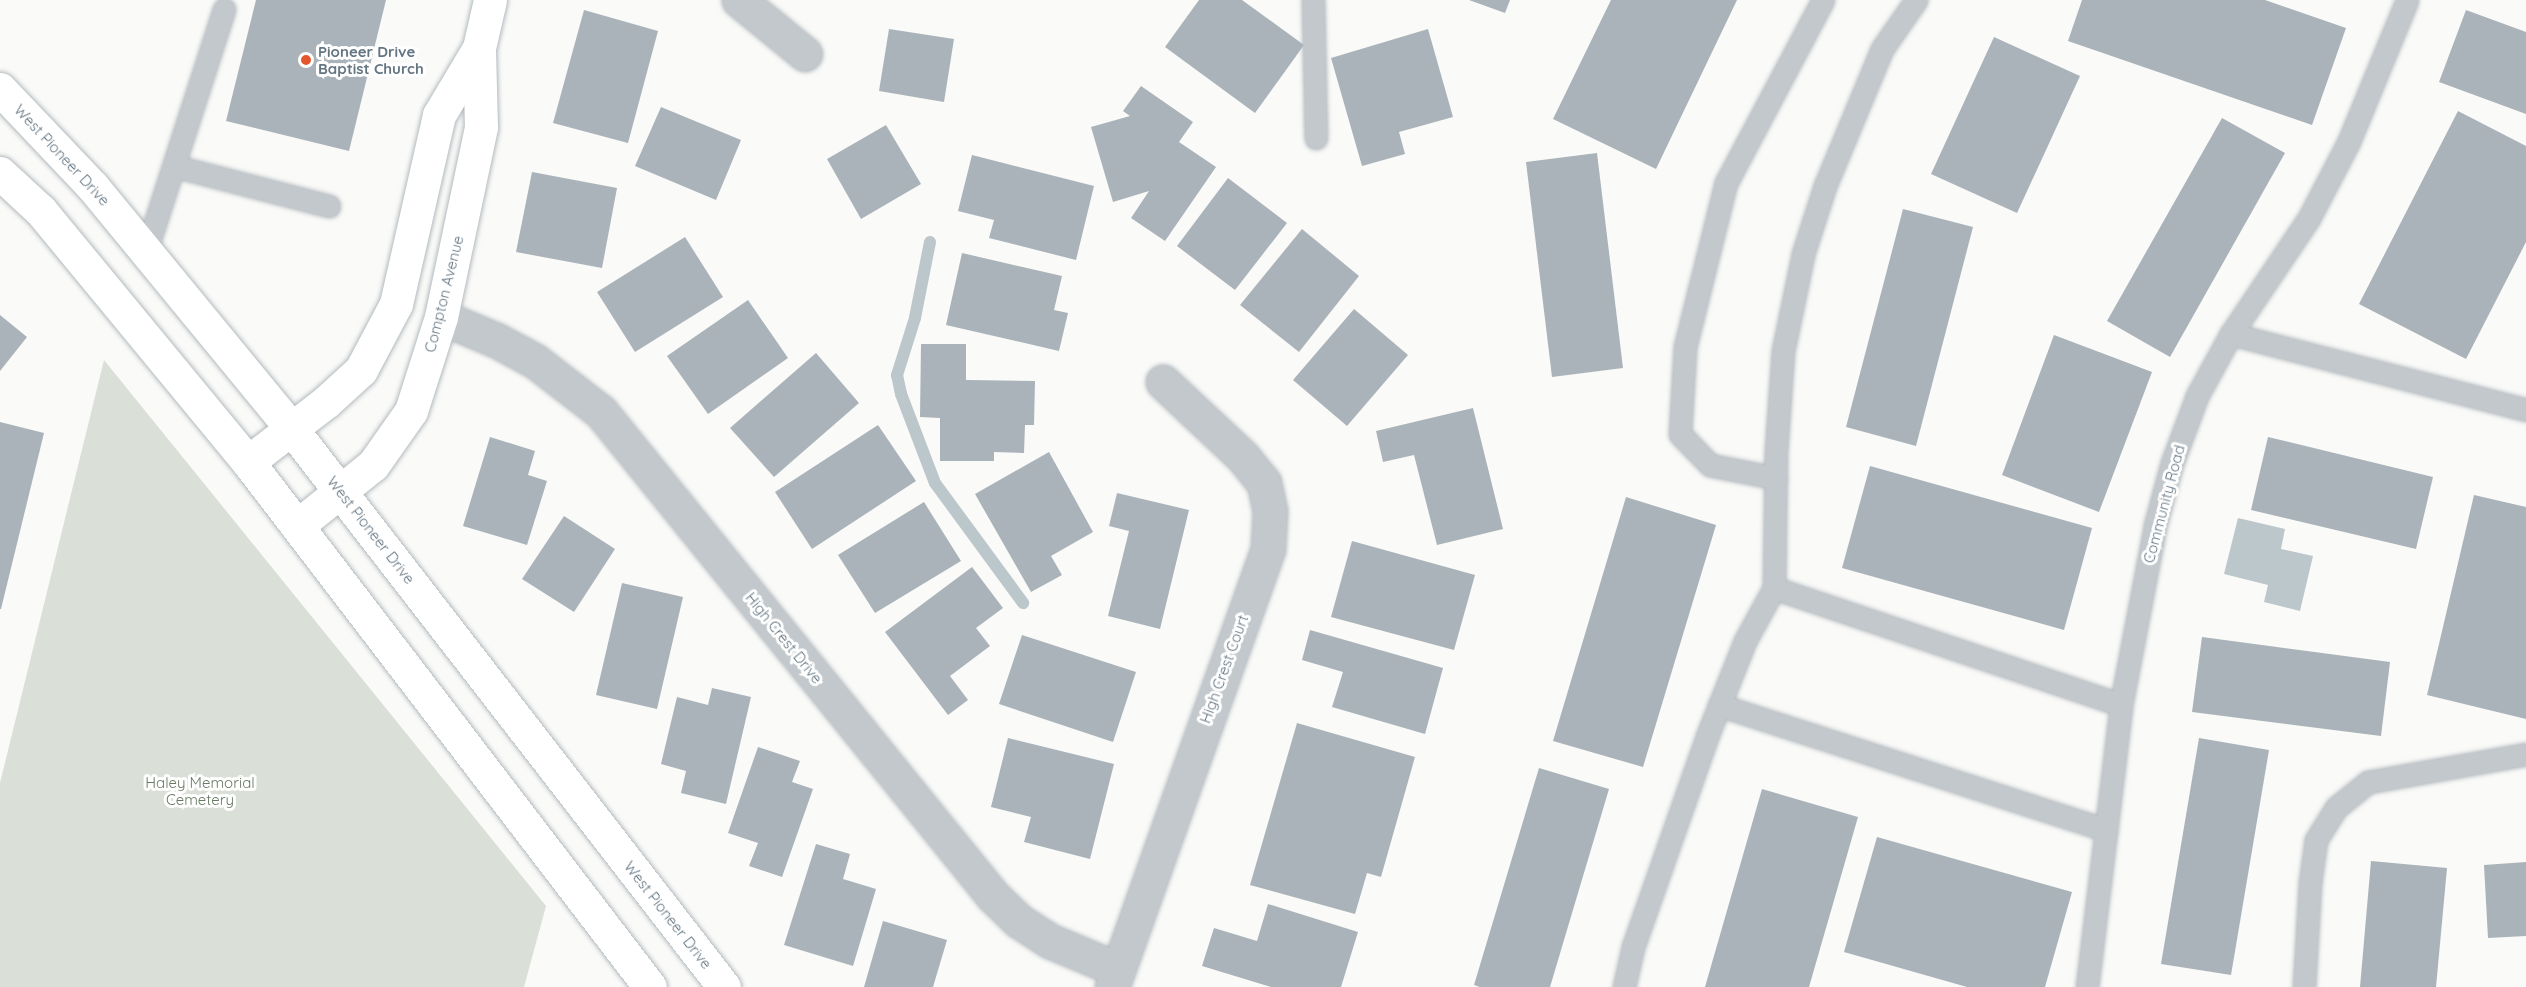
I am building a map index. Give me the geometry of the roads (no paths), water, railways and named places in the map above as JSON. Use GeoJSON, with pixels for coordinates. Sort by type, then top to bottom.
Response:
{"type":"FeatureCollection","features":[{"type":"Feature","properties":{"kind":"main road","name":"Compton Avenue"},"geometry":{"type":"LineString","coordinates":[[248,462],[361,370],[396,304],[439,115],[478,48],[490,0]]}},
{"type":"Feature","properties":{"kind":"main road","name":"Compton Avenue"},"geometry":{"type":"LineString","coordinates":[[297,526],[342,492],[384,452],[411,411],[441,317],[481,127],[478,48]]}},
{"type":"Feature","properties":{"kind":"main road","name":"West Pioneer Drive"},"geometry":{"type":"LineString","coordinates":[[0,89],[93,187],[291,428],[724,987]]}},
{"type":"Feature","properties":{"kind":"main road"},"geometry":{"type":"LineString","coordinates":[[0,173],[41,211],[248,462],[650,987]]}},
{"type":"Feature","properties":{"kind":"street"},"geometry":{"type":"LineString","coordinates":[[740,0],[805,54]]}},
{"type":"Feature","properties":{"kind":"street","name":"High Crest Drive"},"geometry":{"type":"LineString","coordinates":[[441,317],[496,340],[535,361],[601,412],[993,896],[1019,921],[1114,978]]}},
{"type":"Feature","properties":{"kind":"street","name":"High Crest Court"},"geometry":{"type":"LineString","coordinates":[[1114,978],[1264,560],[1268,540],[1270,512],[1264,483],[1243,457],[1163,382]]}},
{"type":"Feature","properties":{"kind":"lane"},"geometry":{"type":"LineString","coordinates":[[1313,0],[1316,138]]}},
{"type":"Feature","properties":{"kind":"lane"},"geometry":{"type":"LineString","coordinates":[[1776,478],[1710,465],[1680,434],[1685,347],[1726,183],[1823,0]]}},
{"type":"Feature","properties":{"kind":"lane"},"geometry":{"type":"LineString","coordinates":[[1624,987],[1633,946],[1719,705],[1745,641],[1774,588],[1776,478],[1783,351],[1803,254],[1825,186],[1882,48],[1916,0]]}},
{"type":"Feature","properties":{"kind":"lane","name":"Community Road"},"geometry":{"type":"LineString","coordinates":[[2087,987],[2121,705],[2155,526],[2172,463],[2198,396],[2231,334],[2309,218],[2349,141],[2407,0]]}},
{"type":"Feature","properties":{"kind":"lane"},"geometry":{"type":"LineString","coordinates":[[146,251],[224,9]]}},
{"type":"Feature","properties":{"kind":"lane"},"geometry":{"type":"LineString","coordinates":[[174,166],[329,206]]}},
{"type":"Feature","properties":{"kind":"lane"},"geometry":{"type":"LineString","coordinates":[[2231,334],[2525,408]]}},
{"type":"Feature","properties":{"kind":"lane"},"geometry":{"type":"LineString","coordinates":[[1774,588],[2121,705]]}},
{"type":"Feature","properties":{"kind":"lane"},"geometry":{"type":"LineString","coordinates":[[1719,705],[2106,830]]}},
{"type":"Feature","properties":{"kind":"lane"},"geometry":{"type":"LineString","coordinates":[[2304,987],[2310,883],[2316,840],[2337,807],[2368,782],[2526,754]]}},
{"type":"Feature","properties":{"kind":"waterway"},"geometry":{"type":"LineString","coordinates":[[930,242],[915,318],[897,375],[901,394],[935,483],[1023,603]]}},
{"type":"Feature","properties":{"kind":"place","name":"Pioneer Drive Baptist Church"},"geometry":{"type":"Point","coordinates":[306,60]}},
{"type":"Feature","properties":{"kind":"park label","name":"Haley Memorial Cemetery"},"geometry":{"type":"Point","coordinates":[200,790]}}]}
